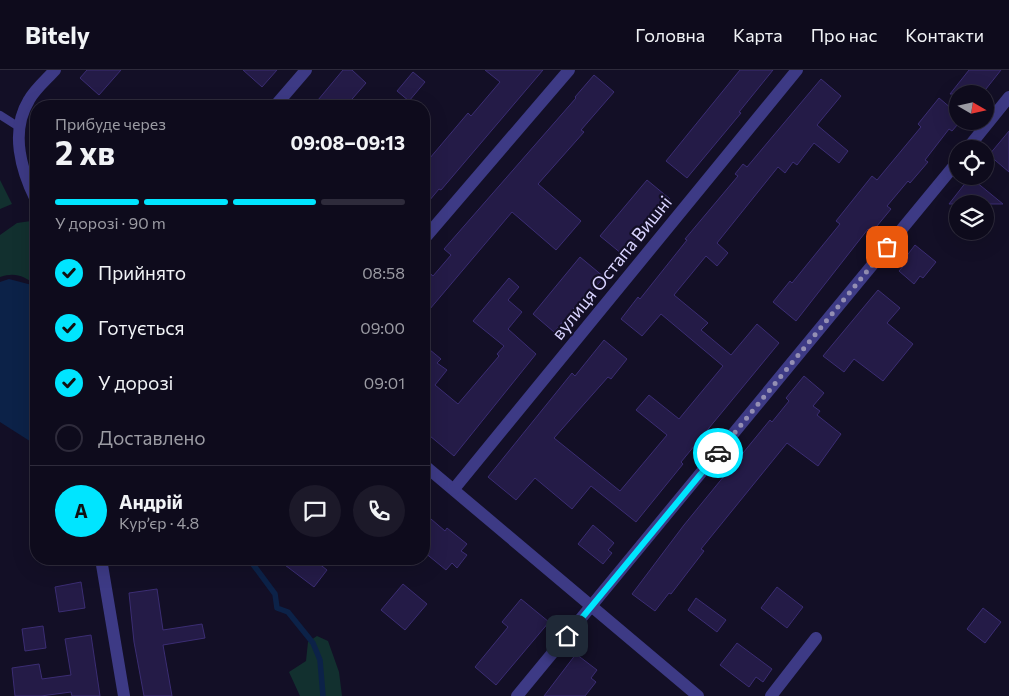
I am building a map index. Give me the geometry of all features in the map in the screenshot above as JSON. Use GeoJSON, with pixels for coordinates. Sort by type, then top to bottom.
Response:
{"type":"FeatureCollection","features":[{"type":"Feature","properties":{"kind":"street"},"geometry":{"type":"LineString","coordinates":[[30,188],[25,178],[19,127],[29,100],[55,70]]}},
{"type":"Feature","properties":{"kind":"street"},"geometry":{"type":"LineString","coordinates":[[280,100],[306,70]]}},
{"type":"Feature","properties":{"kind":"street"},"geometry":{"type":"LineString","coordinates":[[430,232],[568,70]]}},
{"type":"Feature","properties":{"kind":"street","name":"вулиця Остапа Вишні"},"geometry":{"type":"LineString","coordinates":[[454,489],[797,70]]}},
{"type":"Feature","properties":{"kind":"street"},"geometry":{"type":"LineString","coordinates":[[974,140],[1009,97]]}},
{"type":"Feature","properties":{"kind":"street"},"geometry":{"type":"LineString","coordinates":[[517,696],[949,172]]}},
{"type":"Feature","properties":{"kind":"street"},"geometry":{"type":"LineString","coordinates":[[430,470],[698,696]]}},
{"type":"Feature","properties":{"kind":"street"},"geometry":{"type":"LineString","coordinates":[[103,565],[124,696]]}},
{"type":"Feature","properties":{"kind":"street"},"geometry":{"type":"LineString","coordinates":[[772,696],[816,638]]}},
{"type":"Feature","properties":{"kind":"lane"},"geometry":{"type":"LineString","coordinates":[[0,115],[19,127]]}},
{"type":"Feature","properties":{"kind":"green space"},"geometry":{"type":"Polygon","coordinates":[[[0,180],[12,204],[0,209],[0,180]]]}},
{"type":"Feature","properties":{"kind":"green space"},"geometry":{"type":"Polygon","coordinates":[[[30,221],[30,281],[19,276],[0,277],[0,235],[17,223],[30,221]]]}},
{"type":"Feature","properties":{"kind":"green space"},"geometry":{"type":"Polygon","coordinates":[[[317,636],[328,641],[339,672],[342,696],[300,696],[289,672],[306,661],[308,642],[317,636]]]}},
{"type":"Feature","properties":{"kind":"water"},"geometry":{"type":"Polygon","coordinates":[[[9,279],[30,284],[30,441],[0,422],[0,282],[9,279]]]}},
{"type":"Feature","properties":{"kind":"building"},"geometry":{"type":"Polygon","coordinates":[[[87,70],[121,70],[99,95],[80,78],[87,70]]]}},
{"type":"Feature","properties":{"kind":"building"},"geometry":{"type":"Polygon","coordinates":[[[243,70],[277,70],[262,87],[243,70]]]}},
{"type":"Feature","properties":{"kind":"building"},"geometry":{"type":"Polygon","coordinates":[[[343,70],[352,70],[366,83],[351,100],[318,100],[343,70]]]}},
{"type":"Feature","properties":{"kind":"building"},"geometry":{"type":"Polygon","coordinates":[[[485,70],[543,70],[441,190],[439,189],[430,200],[430,158],[468,113],[471,116],[500,82],[485,70]]]}},
{"type":"Feature","properties":{"kind":"building"},"geometry":{"type":"Polygon","coordinates":[[[740,70],[773,70],[739,112],[741,113],[687,178],[666,161],[740,70]]]}},
{"type":"Feature","properties":{"kind":"building"},"geometry":{"type":"Polygon","coordinates":[[[969,70],[1001,70],[989,85],[957,85],[969,70]]]}},
{"type":"Feature","properties":{"kind":"building"},"geometry":{"type":"Polygon","coordinates":[[[413,72],[425,82],[410,100],[397,91],[413,72]]]}},
{"type":"Feature","properties":{"kind":"building"},"geometry":{"type":"Polygon","coordinates":[[[594,75],[614,92],[581,130],[584,132],[538,184],[581,221],[556,250],[512,212],[430,309],[430,273],[433,276],[451,255],[444,249],[594,75]]]}},
{"type":"Feature","properties":{"kind":"building"},"geometry":{"type":"Polygon","coordinates":[[[821,79],[841,96],[817,125],[848,151],[839,163],[814,143],[797,165],[793,162],[785,173],[778,167],[717,243],[728,253],[717,266],[706,256],[674,295],[708,323],[701,330],[731,355],[757,324],[779,343],[681,462],[683,464],[636,522],[591,486],[572,509],[535,478],[516,500],[488,477],[572,373],[575,376],[604,340],[627,359],[611,379],[608,377],[554,438],[620,491],[667,435],[636,410],[649,395],[679,419],[723,366],[661,314],[642,336],[621,319],[638,297],[640,299],[687,240],[685,239],[738,176],[735,174],[743,164],[747,167],[821,79]]]}},
{"type":"Feature","properties":{"kind":"building"},"geometry":{"type":"Polygon","coordinates":[[[939,98],[949,106],[949,129],[925,160],[928,162],[910,183],[908,181],[887,206],[891,209],[872,232],[868,229],[796,321],[773,302],[790,281],[792,283],[840,224],[836,221],[872,176],[877,180],[921,127],[918,124],[939,98]]]}},
{"type":"Feature","properties":{"kind":"building"},"geometry":{"type":"Polygon","coordinates":[[[1009,131],[1009,172],[994,159],[994,149],[1009,131]]]}},
{"type":"Feature","properties":{"kind":"building"},"geometry":{"type":"Polygon","coordinates":[[[647,180],[670,199],[622,254],[600,236],[647,180]]]}},
{"type":"Feature","properties":{"kind":"building"},"geometry":{"type":"Polygon","coordinates":[[[964,185],[980,185],[992,195],[956,195],[964,185]]]}},
{"type":"Feature","properties":{"kind":"building"},"geometry":{"type":"Polygon","coordinates":[[[994,197],[1003,204],[994,204],[994,197]]]}},
{"type":"Feature","properties":{"kind":"building"},"geometry":{"type":"Polygon","coordinates":[[[915,245],[936,262],[923,278],[920,276],[914,284],[899,271],[905,264],[902,262],[915,245]]]}},
{"type":"Feature","properties":{"kind":"building"},"geometry":{"type":"Polygon","coordinates":[[[580,257],[604,277],[586,298],[584,296],[554,332],[533,314],[580,257]]]}},
{"type":"Feature","properties":{"kind":"building"},"geometry":{"type":"Polygon","coordinates":[[[509,278],[519,287],[508,300],[522,312],[508,329],[536,354],[454,456],[430,436],[430,350],[441,359],[437,363],[447,370],[435,385],[458,404],[499,356],[497,354],[504,346],[473,321],[509,278]]]}},
{"type":"Feature","properties":{"kind":"building"},"geometry":{"type":"Polygon","coordinates":[[[878,290],[900,308],[887,323],[913,344],[883,381],[854,359],[844,372],[823,356],[878,290]]]}},
{"type":"Feature","properties":{"kind":"building"},"geometry":{"type":"Polygon","coordinates":[[[804,376],[824,393],[813,406],[820,411],[817,415],[841,434],[818,466],[787,443],[701,549],[704,551],[671,594],[669,593],[655,611],[632,594],[684,525],[770,420],[772,422],[789,401],[786,398],[804,376]]]}},
{"type":"Feature","properties":{"kind":"building"},"geometry":{"type":"Polygon","coordinates":[[[430,518],[445,531],[447,528],[467,544],[461,551],[467,555],[457,568],[452,563],[446,570],[430,557],[430,518]]]}},
{"type":"Feature","properties":{"kind":"building"},"geometry":{"type":"Polygon","coordinates":[[[593,525],[614,543],[608,550],[612,553],[603,564],[578,544],[593,525]]]}},
{"type":"Feature","properties":{"kind":"building"},"geometry":{"type":"Polygon","coordinates":[[[285,565],[321,565],[327,570],[314,587],[285,565]]]}},
{"type":"Feature","properties":{"kind":"building"},"geometry":{"type":"Polygon","coordinates":[[[81,582],[85,608],[59,612],[55,587],[81,582]]]}},
{"type":"Feature","properties":{"kind":"building"},"geometry":{"type":"Polygon","coordinates":[[[403,584],[427,604],[405,630],[381,610],[403,584]]]}},
{"type":"Feature","properties":{"kind":"building"},"geometry":{"type":"Polygon","coordinates":[[[777,587],[803,607],[787,628],[761,608],[777,587]]]}},
{"type":"Feature","properties":{"kind":"building"},"geometry":{"type":"Polygon","coordinates":[[[157,589],[163,630],[202,624],[205,638],[163,645],[172,696],[144,696],[134,642],[129,593],[157,589]]]}},
{"type":"Feature","properties":{"kind":"building"},"geometry":{"type":"Polygon","coordinates":[[[696,598],[726,620],[717,632],[688,610],[696,598]]]}},
{"type":"Feature","properties":{"kind":"building"},"geometry":{"type":"Polygon","coordinates":[[[521,599],[549,622],[496,685],[475,667],[508,627],[502,622],[521,599]]]}},
{"type":"Feature","properties":{"kind":"building"},"geometry":{"type":"Polygon","coordinates":[[[983,608],[1001,622],[985,643],[967,629],[983,608]]]}},
{"type":"Feature","properties":{"kind":"building"},"geometry":{"type":"Polygon","coordinates":[[[43,626],[46,648],[25,651],[22,629],[43,626]]]}},
{"type":"Feature","properties":{"kind":"building"},"geometry":{"type":"Polygon","coordinates":[[[91,635],[100,696],[72,696],[71,692],[41,696],[15,696],[12,668],[39,664],[42,679],[71,675],[65,639],[91,635]]]}},
{"type":"Feature","properties":{"kind":"building"},"geometry":{"type":"Polygon","coordinates":[[[737,643],[772,669],[763,682],[756,677],[749,687],[720,665],[737,643]]]}},
{"type":"Feature","properties":{"kind":"building"},"geometry":{"type":"Polygon","coordinates":[[[576,654],[597,670],[591,678],[596,682],[585,696],[544,696],[576,654]]]}},
{"type":"Feature","properties":{"kind":"waterway"},"geometry":{"type":"LineString","coordinates":[[253,565],[275,594],[277,608],[288,612],[313,643],[320,660],[323,696]]}},
{"type":"Feature","properties":{"kind":"way so far"},"geometry":{"type":"LineString","coordinates":[[718,453],[887,247]]}},
{"type":"Feature","properties":{"kind":"route"},"geometry":{"type":"LineString","coordinates":[[567,636],[718,453]]}}]}
